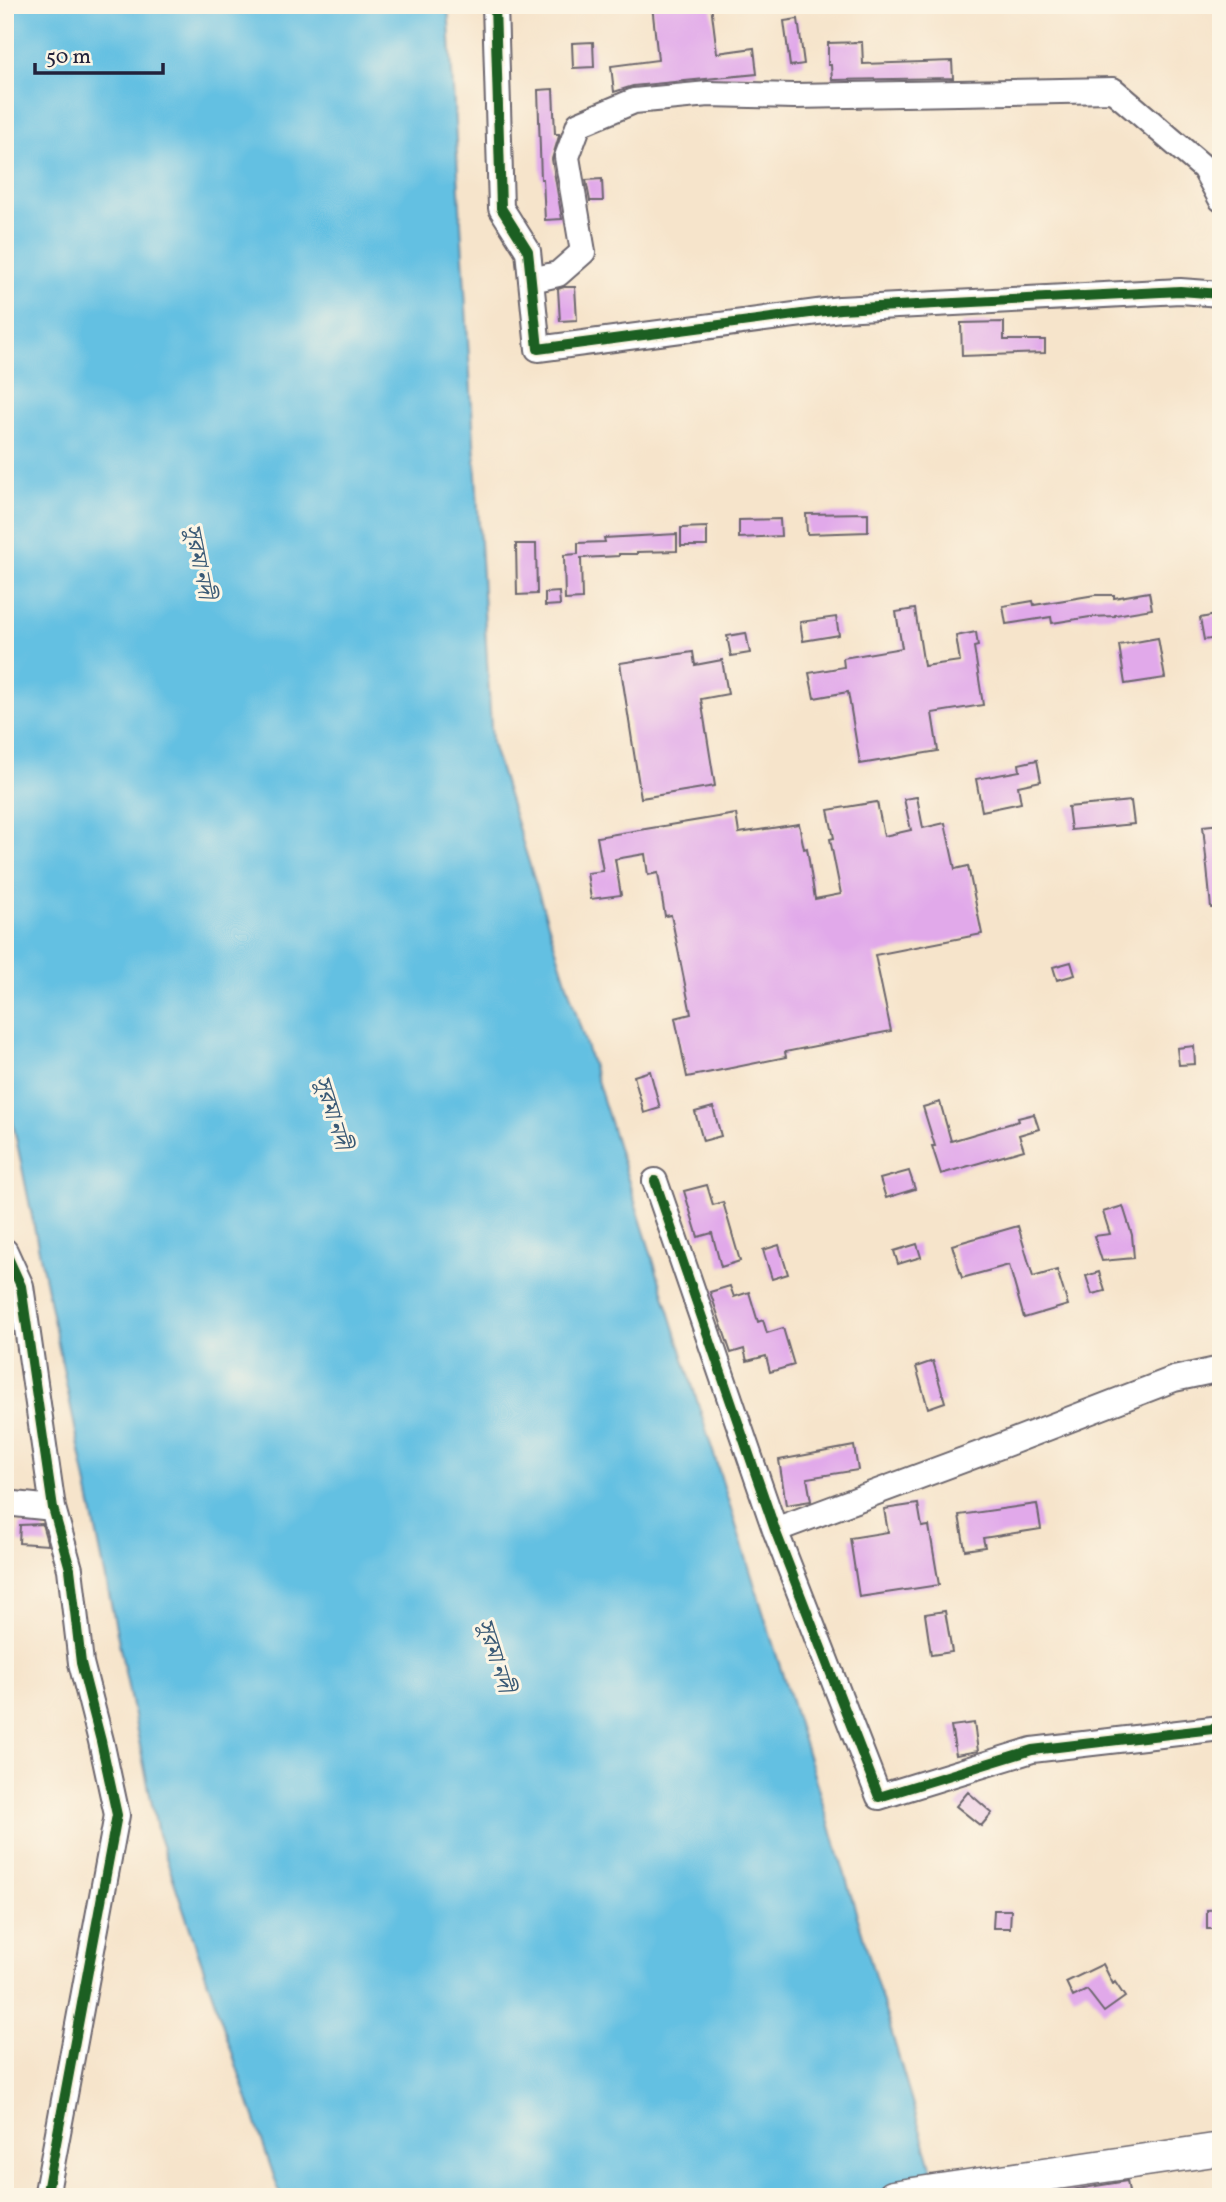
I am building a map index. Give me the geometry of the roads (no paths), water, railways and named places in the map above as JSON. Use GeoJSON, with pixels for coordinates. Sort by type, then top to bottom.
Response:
{"type":"FeatureCollection","features":[{"type":"Feature","properties":{"kind":"main road"},"geometry":{"type":"LineString","coordinates":[[894,2197],[1208,2150]]}},
{"type":"Feature","properties":{"kind":"street"},"geometry":{"type":"LineString","coordinates":[[495,5],[501,208],[528,251],[538,349],[840,309],[1180,291],[1221,294]]}},
{"type":"Feature","properties":{"kind":"street"},"geometry":{"type":"LineString","coordinates":[[531,280],[558,274],[583,251],[567,157],[579,124],[634,101],[708,94],[794,96],[1112,90],[1204,168],[1221,199]]}},
{"type":"Feature","properties":{"kind":"street"},"geometry":{"type":"LineString","coordinates":[[655,1181],[775,1530],[879,1797],[1032,1750],[1221,1728]]}},
{"type":"Feature","properties":{"kind":"street"},"geometry":{"type":"LineString","coordinates":[[5,1251],[21,1286],[53,1508],[70,1569],[81,1663],[117,1815],[46,2197]]}},
{"type":"Feature","properties":{"kind":"street"},"geometry":{"type":"LineString","coordinates":[[775,1530],[1174,1379],[1221,1369]]}},
{"type":"Feature","properties":{"kind":"street"},"geometry":{"type":"LineString","coordinates":[[5,1503],[53,1508]]}},
{"type":"Feature","properties":{"kind":"water","name":"সুরমা নদী"},"geometry":{"type":"Polygon","coordinates":[[[5,5],[448,5],[492,744],[843,1868],[940,2197],[281,2197],[158,1834],[5,1084],[5,5]]]}}]}
